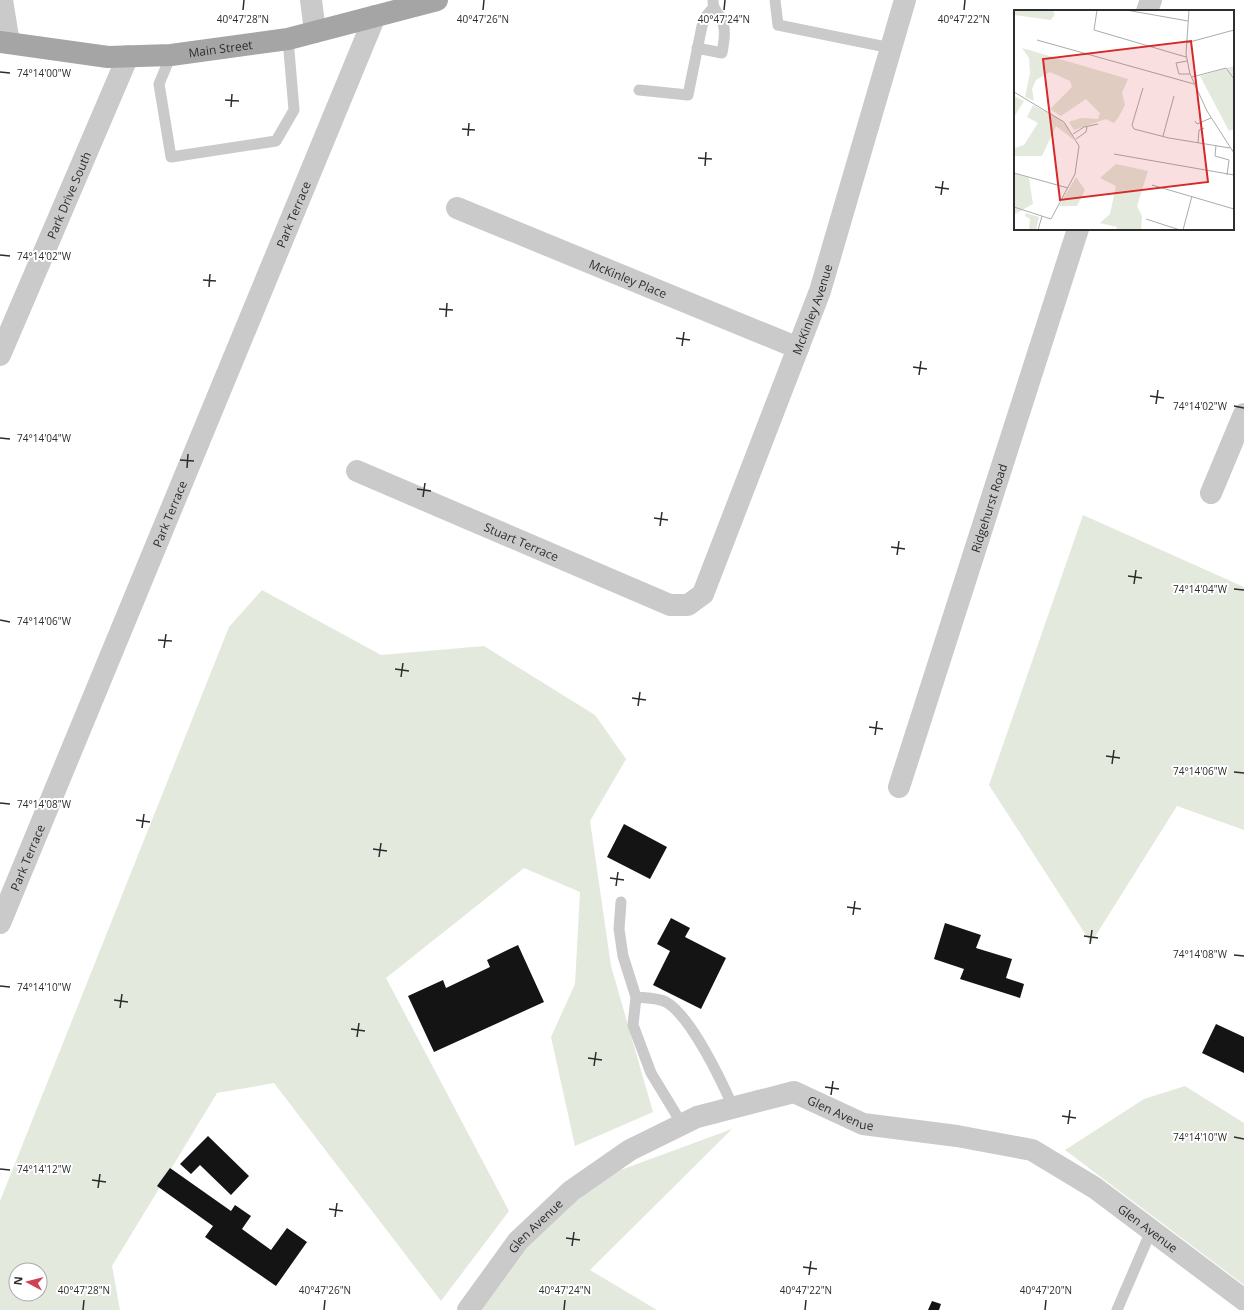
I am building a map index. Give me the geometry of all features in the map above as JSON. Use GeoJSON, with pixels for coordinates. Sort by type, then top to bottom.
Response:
{"type":"FeatureCollection","features":[{"type":"Feature","properties":{"kind":"main road","name":"Main Street"},"geometry":{"type":"LineString","coordinates":[[4,42],[108,57],[171,55],[288,39],[437,0]]}},
{"type":"Feature","properties":{"kind":"street"},"geometry":{"type":"LineString","coordinates":[[2,0],[4,42]]}},
{"type":"Feature","properties":{"kind":"street"},"geometry":{"type":"LineString","coordinates":[[311,0],[315,32]]}},
{"type":"Feature","properties":{"kind":"street","name":"McKinley Avenue"},"geometry":{"type":"LineString","coordinates":[[688,605],[703,594],[820,291],[905,0]]}},
{"type":"Feature","properties":{"kind":"street"},"geometry":{"type":"LineString","coordinates":[[1147,10],[1151,0]]}},
{"type":"Feature","properties":{"kind":"street","name":"Park Terrace"},"geometry":{"type":"LineString","coordinates":[[0,923],[375,16]]}},
{"type":"Feature","properties":{"kind":"street","name":"Park Drive South"},"geometry":{"type":"LineString","coordinates":[[0,356],[128,56]]}},
{"type":"Feature","properties":{"kind":"street","name":"McKinley Place"},"geometry":{"type":"LineString","coordinates":[[457,208],[798,348]]}},
{"type":"Feature","properties":{"kind":"street","name":"Ridgehurst Road"},"geometry":{"type":"LineString","coordinates":[[899,787],[1078,230]]}},
{"type":"Feature","properties":{"kind":"street"},"geometry":{"type":"LineString","coordinates":[[1211,493],[1244,414]]}},
{"type":"Feature","properties":{"kind":"street","name":"Stuart Terrace"},"geometry":{"type":"LineString","coordinates":[[357,471],[670,605],[688,605]]}},
{"type":"Feature","properties":{"kind":"street","name":"Glen Avenue"},"geometry":{"type":"LineString","coordinates":[[468,1310],[518,1241],[571,1190],[630,1150],[697,1117],[794,1092],[863,1124],[957,1136],[1032,1150],[1095,1188],[1244,1300]]}},
{"type":"Feature","properties":{"kind":"lane"},"geometry":{"type":"LineString","coordinates":[[775,0],[778,25],[891,48]]}},
{"type":"Feature","properties":{"kind":"lane"},"geometry":{"type":"LineString","coordinates":[[639,90],[688,95],[697,48],[702,26],[713,4],[721,18],[725,35],[722,53],[697,48]]}},
{"type":"Feature","properties":{"kind":"lane"},"geometry":{"type":"LineString","coordinates":[[171,55],[159,84],[171,157],[276,141],[294,110],[288,39]]}},
{"type":"Feature","properties":{"kind":"lane"},"geometry":{"type":"LineString","coordinates":[[621,902],[619,929],[623,956],[636,996],[633,1025],[651,1073],[682,1124]]}},
{"type":"Feature","properties":{"kind":"lane"},"geometry":{"type":"LineString","coordinates":[[636,996],[666,1002],[676,1010],[699,1041],[718,1074],[733,1107]]}},
{"type":"Feature","properties":{"kind":"lane"},"geometry":{"type":"LineString","coordinates":[[1117,1310],[1151,1230]]}},
{"type":"Feature","properties":{"kind":"shaded area"},"geometry":{"type":"Polygon","coordinates":[[[1083,515],[1244,587],[1244,830],[1177,806],[1091,943],[989,785],[1083,515]]]}},
{"type":"Feature","properties":{"kind":"shaded area"},"geometry":{"type":"Polygon","coordinates":[[[262,590],[381,655],[484,646],[595,715],[626,759],[590,821],[611,966],[653,1112],[575,1146],[551,1037],[575,984],[580,892],[524,868],[386,978],[509,1211],[441,1301],[274,1083],[217,1093],[112,1266],[120,1310],[0,1310],[0,1201],[229,627],[262,590]]]}},
{"type":"Feature","properties":{"kind":"shaded area"},"geometry":{"type":"Polygon","coordinates":[[[1185,1086],[1244,1123],[1244,1285],[1065,1150],[1144,1099],[1185,1086]]]}},
{"type":"Feature","properties":{"kind":"shaded area"},"geometry":{"type":"Polygon","coordinates":[[[732,1129],[590,1270],[657,1310],[479,1310],[529,1238],[607,1175],[732,1129]]]}},
{"type":"Feature","properties":{"kind":"building"},"geometry":{"type":"Polygon","coordinates":[[[624,824],[667,847],[650,879],[607,857],[624,824]]]}},
{"type":"Feature","properties":{"kind":"building"},"geometry":{"type":"Polygon","coordinates":[[[671,918],[690,928],[685,937],[726,958],[701,1009],[653,985],[670,951],[657,944],[671,918]]]}},
{"type":"Feature","properties":{"kind":"building"},"geometry":{"type":"Polygon","coordinates":[[[945,923],[981,935],[976,948],[1012,959],[1006,978],[1024,984],[1020,998],[960,979],[964,969],[934,959],[945,923]]]}},
{"type":"Feature","properties":{"kind":"building"},"geometry":{"type":"Polygon","coordinates":[[[518,945],[544,1002],[434,1052],[408,996],[443,980],[446,988],[490,967],[487,960],[518,945]]]}},
{"type":"Feature","properties":{"kind":"building"},"geometry":{"type":"Polygon","coordinates":[[[1216,1024],[1244,1037],[1244,1073],[1202,1053],[1216,1024]]]}},
{"type":"Feature","properties":{"kind":"building"},"geometry":{"type":"Polygon","coordinates":[[[208,1136],[249,1176],[231,1195],[200,1165],[191,1174],[180,1164],[208,1136]]]}},
{"type":"Feature","properties":{"kind":"building"},"geometry":{"type":"Polygon","coordinates":[[[170,1168],[231,1211],[235,1205],[251,1216],[242,1229],[271,1250],[287,1228],[307,1242],[276,1286],[205,1237],[213,1226],[157,1186],[170,1168]]]}},
{"type":"Feature","properties":{"kind":"building"},"geometry":{"type":"Polygon","coordinates":[[[932,1301],[941,1304],[939,1310],[928,1310],[932,1301]]]}}]}
